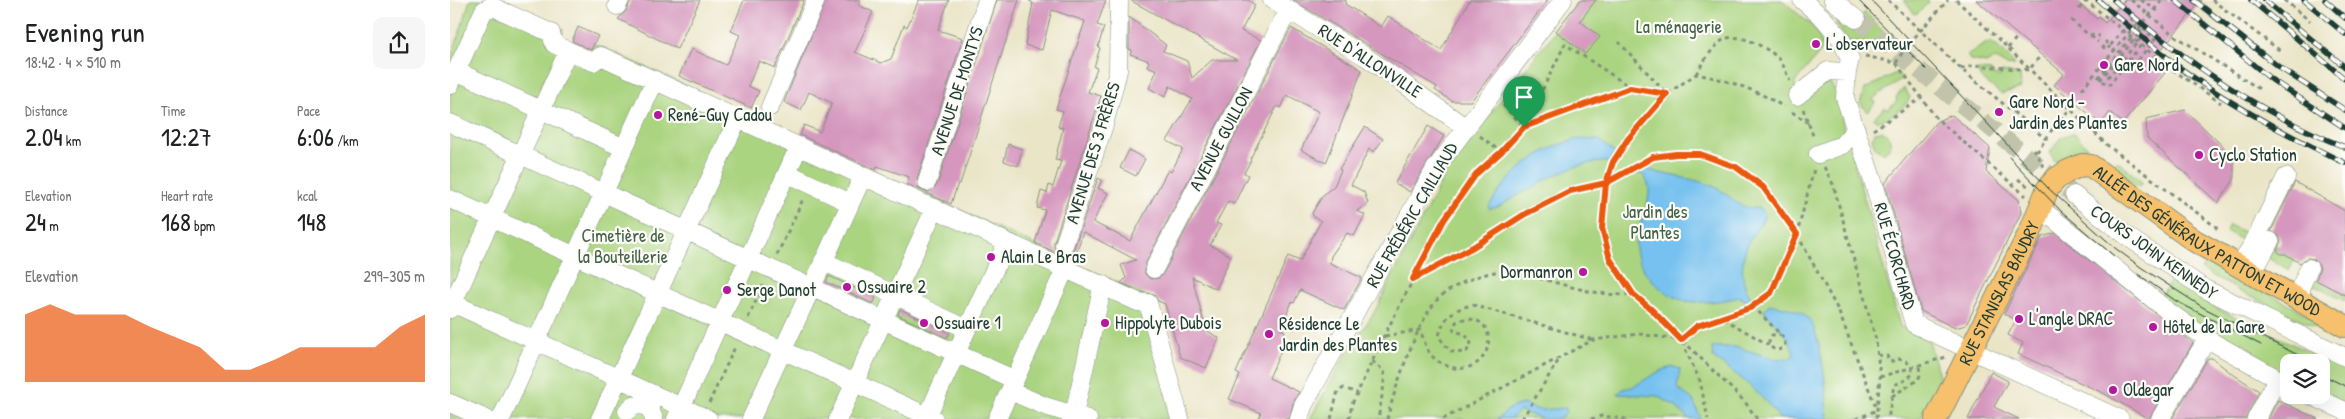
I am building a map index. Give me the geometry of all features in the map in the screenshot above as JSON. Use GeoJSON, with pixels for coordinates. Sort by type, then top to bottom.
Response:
{"type":"FeatureCollection","features":[{"type":"Feature","properties":{"kind":"main road","name":"ALLÉE DES GÉNÉRAUX PATTON ET WOOD"},"geometry":{"type":"LineString","coordinates":[[2068,171],[2082,165],[2091,166],[2188,236],[2345,326]]}},
{"type":"Feature","properties":{"kind":"main road","name":"RUE STANISLAS BAUDRY"},"geometry":{"type":"LineString","coordinates":[[1936,419],[2040,208],[2056,179],[2068,171]]}},
{"type":"Feature","properties":{"kind":"street"},"geometry":{"type":"LineString","coordinates":[[770,107],[816,0]]}},
{"type":"Feature","properties":{"kind":"street","name":"AVENUE DE MONTYS"},"geometry":{"type":"LineString","coordinates":[[927,182],[987,0]]}},
{"type":"Feature","properties":{"kind":"street","name":"AVENUE DES 3 FRÈRES"},"geometry":{"type":"LineString","coordinates":[[1064,245],[1104,125],[1118,71],[1118,0]]}},
{"type":"Feature","properties":{"kind":"street","name":"RUE D'ALLONVILLE"},"geometry":{"type":"LineString","coordinates":[[1272,0],[1366,57],[1465,127]]}},
{"type":"Feature","properties":{"kind":"street","name":"RUE FRÉDÉRIC CAILLIAUD"},"geometry":{"type":"LineString","coordinates":[[1299,419],[1303,406],[1435,169],[1563,0]]}},
{"type":"Feature","properties":{"kind":"street","name":"RUE ÉCORCHARD"},"geometry":{"type":"LineString","coordinates":[[1802,0],[1823,18],[1841,39],[1850,59],[1845,98],[1876,187],[1914,324],[2120,419]]}},
{"type":"Feature","properties":{"kind":"street"},"geometry":{"type":"LineString","coordinates":[[1833,0],[1856,19]]}},
{"type":"Feature","properties":{"kind":"street"},"geometry":{"type":"LineString","coordinates":[[624,148],[542,110],[453,78],[477,12],[491,6],[551,33],[554,44],[568,51],[593,62],[601,56],[1006,242],[1066,267],[1138,302],[1148,303],[1180,419]]}},
{"type":"Feature","properties":{"kind":"street","name":"AVENUE GUILLON"},"geometry":{"type":"LineString","coordinates":[[1154,269],[1282,22],[1291,11]]}},
{"type":"Feature","properties":{"kind":"street"},"geometry":{"type":"LineString","coordinates":[[568,51],[451,305],[536,341],[618,379],[647,398],[678,413],[705,418]]}},
{"type":"Feature","properties":{"kind":"street"},"geometry":{"type":"LineString","coordinates":[[1797,96],[1828,71],[1847,72]]}},
{"type":"Feature","properties":{"kind":"street"},"geometry":{"type":"LineString","coordinates":[[501,419],[655,80]]}},
{"type":"Feature","properties":{"kind":"street"},"geometry":{"type":"LineString","coordinates":[[654,419],[650,409],[642,405],[633,406],[614,413],[618,379],[738,118]]}},
{"type":"Feature","properties":{"kind":"street"},"geometry":{"type":"LineString","coordinates":[[450,123],[884,319],[956,353],[1078,418],[1103,284]]}},
{"type":"Feature","properties":{"kind":"street"},"geometry":{"type":"LineString","coordinates":[[1818,154],[1842,145],[1856,129]]}},
{"type":"Feature","properties":{"kind":"street"},"geometry":{"type":"LineString","coordinates":[[678,413],[799,146]]}},
{"type":"Feature","properties":{"kind":"street"},"geometry":{"type":"LineString","coordinates":[[787,173],[850,203]]}},
{"type":"Feature","properties":{"kind":"street"},"geometry":{"type":"LineString","coordinates":[[751,419],[863,176]]}},
{"type":"Feature","properties":{"kind":"street"},"geometry":{"type":"LineString","coordinates":[[2245,270],[2257,237],[2286,177]]}},
{"type":"Feature","properties":{"kind":"street","name":"COURS JOHN KENNEDY"},"geometry":{"type":"LineString","coordinates":[[2074,195],[2128,237],[2205,289],[2345,357]]}},
{"type":"Feature","properties":{"kind":"street"},"geometry":{"type":"LineString","coordinates":[[450,199],[855,382],[929,418],[1006,242]]}},
{"type":"Feature","properties":{"kind":"street"},"geometry":{"type":"LineString","coordinates":[[838,419],[935,208]]}},
{"type":"Feature","properties":{"kind":"street"},"geometry":{"type":"LineString","coordinates":[[2040,208],[2169,312],[2207,339],[2280,380]]}},
{"type":"Feature","properties":{"kind":"street"},"geometry":{"type":"LineString","coordinates":[[2245,270],[2270,241]]}},
{"type":"Feature","properties":{"kind":"street"},"geometry":{"type":"LineString","coordinates":[[824,261],[967,329]]}},
{"type":"Feature","properties":{"kind":"street"},"geometry":{"type":"LineString","coordinates":[[997,419],[1066,267]]}},
{"type":"Feature","properties":{"kind":"street"},"geometry":{"type":"LineString","coordinates":[[2301,302],[2301,286],[2309,268]]}},
{"type":"Feature","properties":{"kind":"street"},"geometry":{"type":"LineString","coordinates":[[2160,419],[2207,339]]}},
{"type":"Feature","properties":{"kind":"street"},"geometry":{"type":"LineString","coordinates":[[2256,419],[2280,386]]}},
{"type":"Feature","properties":{"kind":"street"},"geometry":{"type":"LineString","coordinates":[[450,403],[486,419]]}},
{"type":"Feature","properties":{"kind":"street"},"geometry":{"type":"LineString","coordinates":[[2329,404],[2345,412]]}},
{"type":"Feature","properties":{"kind":"path"},"geometry":{"type":"LineString","coordinates":[[1888,0],[1922,30],[1961,69],[2046,140]]}},
{"type":"Feature","properties":{"kind":"path"},"geometry":{"type":"LineString","coordinates":[[1948,0],[1905,48],[1896,63],[1920,99],[1937,119],[2040,208]]}},
{"type":"Feature","properties":{"kind":"path"},"geometry":{"type":"LineString","coordinates":[[1956,0],[2071,108],[2107,145],[2216,226],[2220,233]]}},
{"type":"Feature","properties":{"kind":"path"},"geometry":{"type":"LineString","coordinates":[[2131,0],[2174,34],[2261,90]]}},
{"type":"Feature","properties":{"kind":"path"},"geometry":{"type":"LineString","coordinates":[[2141,0],[2161,13],[2150,15]]}},
{"type":"Feature","properties":{"kind":"path"},"geometry":{"type":"LineString","coordinates":[[2140,26],[2141,38],[2100,80],[2140,26],[2162,0]]}},
{"type":"Feature","properties":{"kind":"path"},"geometry":{"type":"LineString","coordinates":[[2212,0],[2282,52]]}},
{"type":"Feature","properties":{"kind":"path"},"geometry":{"type":"LineString","coordinates":[[2284,0],[2310,21]]}},
{"type":"Feature","properties":{"kind":"path"},"geometry":{"type":"LineString","coordinates":[[2079,9],[2085,1],[2166,65],[2221,103]]}},
{"type":"Feature","properties":{"kind":"path"},"geometry":{"type":"LineString","coordinates":[[2107,50],[2102,46],[2107,50],[2132,19],[2155,39],[2133,66]]}},
{"type":"Feature","properties":{"kind":"path"},"geometry":{"type":"LineString","coordinates":[[2071,20],[2098,42]]}},
{"type":"Feature","properties":{"kind":"path"},"geometry":{"type":"LineString","coordinates":[[2082,89],[2134,27],[2140,26]]}},
{"type":"Feature","properties":{"kind":"path"},"geometry":{"type":"LineString","coordinates":[[2108,84],[2150,34]]}},
{"type":"Feature","properties":{"kind":"path"},"geometry":{"type":"LineString","coordinates":[[2089,35],[2100,36]]}},
{"type":"Feature","properties":{"kind":"path"},"geometry":{"type":"LineString","coordinates":[[2008,48],[2018,36]]}},
{"type":"Feature","properties":{"kind":"path"},"geometry":{"type":"LineString","coordinates":[[1757,419],[1745,402],[1652,310],[1633,294],[1610,259],[1602,228],[1606,183],[1613,162],[1628,139],[1667,94],[1696,74],[1710,53],[1724,40],[1736,37],[1755,44],[1779,58],[1797,96]]}},
{"type":"Feature","properties":{"kind":"path"},"geometry":{"type":"LineString","coordinates":[[1618,42],[1667,94]]}},
{"type":"Feature","properties":{"kind":"path"},"geometry":{"type":"LineString","coordinates":[[1349,419],[1357,394],[1372,361],[1444,220],[1476,174],[1501,152],[1524,127],[1565,44],[1630,88],[1667,94]]}},
{"type":"Feature","properties":{"kind":"path"},"geometry":{"type":"LineString","coordinates":[[2029,70],[2041,55]]}},
{"type":"Feature","properties":{"kind":"path"},"geometry":{"type":"LineString","coordinates":[[1961,69],[1974,65],[2029,70]]}},
{"type":"Feature","properties":{"kind":"path"},"geometry":{"type":"LineString","coordinates":[[1696,74],[1716,77],[1762,93],[1810,124]]}},
{"type":"Feature","properties":{"kind":"path"},"geometry":{"type":"LineString","coordinates":[[1524,127],[1630,88]]}},
{"type":"Feature","properties":{"kind":"path"},"geometry":{"type":"LineString","coordinates":[[1856,129],[1870,132],[1920,99]]}},
{"type":"Feature","properties":{"kind":"path"},"geometry":{"type":"LineString","coordinates":[[1500,101],[1524,127]]}},
{"type":"Feature","properties":{"kind":"path"},"geometry":{"type":"LineString","coordinates":[[2037,152],[2071,108]]}},
{"type":"Feature","properties":{"kind":"path"},"geometry":{"type":"LineString","coordinates":[[1484,139],[1501,152]]}},
{"type":"Feature","properties":{"kind":"path"},"geometry":{"type":"LineString","coordinates":[[2033,149],[2037,152],[2041,165]]}},
{"type":"Feature","properties":{"kind":"path"},"geometry":{"type":"LineString","coordinates":[[1413,279],[1473,247],[1525,214],[1570,191],[1606,183],[1653,157],[1700,154],[1736,167],[1763,187],[1797,234],[1838,310],[1877,410]]}},
{"type":"Feature","properties":{"kind":"path"},"geometry":{"type":"LineString","coordinates":[[1443,419],[1593,340],[1639,334],[1681,340],[1697,326],[1724,318],[1753,306],[1771,293],[1797,234],[1818,154]]}},
{"type":"Feature","properties":{"kind":"path"},"geometry":{"type":"LineString","coordinates":[[1818,154],[1833,184],[1876,340],[1880,377],[1876,419]]}},
{"type":"Feature","properties":{"kind":"path"},"geometry":{"type":"LineString","coordinates":[[2018,179],[2029,188]]}},
{"type":"Feature","properties":{"kind":"path"},"geometry":{"type":"LineString","coordinates":[[705,418],[809,184]]}},
{"type":"Feature","properties":{"kind":"path"},"geometry":{"type":"LineString","coordinates":[[1387,419],[1407,359],[1428,313],[1438,299],[1477,277],[1496,272],[1531,277],[1602,294],[1633,294]]}},
{"type":"Feature","properties":{"kind":"path"},"geometry":{"type":"LineString","coordinates":[[1420,330],[1429,352],[1436,360],[1447,367],[1464,369],[1474,365],[1483,358],[1487,351],[1488,336],[1484,328],[1473,320],[1460,320],[1455,323],[1454,331],[1465,334],[1471,343],[1467,351],[1462,353],[1450,351],[1439,337],[1441,326],[1449,316],[1464,306],[1482,306],[1593,340]]}},
{"type":"Feature","properties":{"kind":"path"},"geometry":{"type":"LineString","coordinates":[[1724,318],[1775,350],[1783,348],[1785,341],[1780,334],[1753,306]]}},
{"type":"Feature","properties":{"kind":"path"},"geometry":{"type":"LineString","coordinates":[[1384,336],[1420,330]]}},
{"type":"Feature","properties":{"kind":"path"},"geometry":{"type":"LineString","coordinates":[[1769,345],[1770,337],[1780,334]]}},
{"type":"Feature","properties":{"kind":"path"},"geometry":{"type":"LineString","coordinates":[[1681,340],[1700,381],[1708,419]]}},
{"type":"Feature","properties":{"kind":"path"},"geometry":{"type":"LineString","coordinates":[[1880,377],[1971,350]]}},
{"type":"Feature","properties":{"kind":"path"},"geometry":{"type":"LineString","coordinates":[[1878,355],[1886,356],[1890,362],[1899,359],[1906,360],[1912,368]]}},
{"type":"Feature","properties":{"kind":"path"},"geometry":{"type":"LineString","coordinates":[[1522,419],[1560,358]]}},
{"type":"Feature","properties":{"kind":"path"},"geometry":{"type":"LineString","coordinates":[[1372,361],[1384,371],[1384,385],[1378,419]]}},
{"type":"Feature","properties":{"kind":"path"},"geometry":{"type":"LineString","coordinates":[[1892,396],[1918,380],[1920,375],[1919,366]]}},
{"type":"Feature","properties":{"kind":"path"},"geometry":{"type":"LineString","coordinates":[[1888,419],[1894,385],[1909,379],[1912,368]]}},
{"type":"Feature","properties":{"kind":"path"},"geometry":{"type":"LineString","coordinates":[[1331,419],[1338,391],[1344,388],[1357,394]]}},
{"type":"Feature","properties":{"kind":"path"},"geometry":{"type":"LineString","coordinates":[[1856,419],[1877,410]]}},
{"type":"Feature","properties":{"kind":"path"},"geometry":{"type":"LineString","coordinates":[[1591,419],[1601,416],[1627,419]]}},
{"type":"Feature","properties":{"kind":"green space","name":"Cimetière de la Bouteillerie"},"geometry":{"type":"Polygon","coordinates":[[[470,0],[497,0],[563,30],[557,44],[588,58],[594,44],[606,49],[1149,297],[1184,419],[450,419],[450,62],[470,0]]]}},
{"type":"Feature","properties":{"kind":"green space","name":"Jardin des Plantes"},"geometry":{"type":"Polygon","coordinates":[[[1580,0],[1782,0],[1817,30],[1823,49],[1794,83],[1805,96],[1827,83],[1831,84],[1839,98],[1844,133],[1850,148],[1900,326],[1929,341],[1940,379],[1920,419],[1310,419],[1342,361],[1375,311],[1444,176],[1500,101],[1580,0]]]}},
{"type":"Feature","properties":{"kind":"green space"},"geometry":{"type":"Polygon","coordinates":[[[1904,0],[1928,0],[1929,2],[1918,13],[1914,14],[1904,0]]]}},
{"type":"Feature","properties":{"kind":"green space"},"geometry":{"type":"Polygon","coordinates":[[[1865,12],[1886,35],[1878,44],[1848,41],[1837,25],[1836,18],[1852,28],[1865,12]]]}},
{"type":"Feature","properties":{"kind":"green space"},"geometry":{"type":"Polygon","coordinates":[[[1991,42],[2005,53],[2015,65],[2007,65],[1994,60],[1986,63],[1970,60],[1968,54],[1991,42]]]}},
{"type":"Feature","properties":{"kind":"green space"},"geometry":{"type":"Polygon","coordinates":[[[1977,70],[1991,71],[1992,74],[1999,77],[2002,72],[2020,75],[2021,88],[2001,94],[1981,78],[1977,70]]]}},
{"type":"Feature","properties":{"kind":"green space"},"geometry":{"type":"Polygon","coordinates":[[[1896,73],[1903,78],[1873,99],[1875,103],[1868,112],[1860,103],[1865,89],[1896,73]]]}},
{"type":"Feature","properties":{"kind":"green space"},"geometry":{"type":"Polygon","coordinates":[[[1904,88],[1910,97],[1905,105],[1890,116],[1876,121],[1874,118],[1884,108],[1888,109],[1897,101],[1896,97],[1904,88]]]}},
{"type":"Feature","properties":{"kind":"green space"},"geometry":{"type":"Polygon","coordinates":[[[1882,131],[1890,139],[1889,148],[1883,153],[1876,149],[1872,139],[1875,132],[1882,131]]]}},
{"type":"Feature","properties":{"kind":"green space"},"geometry":{"type":"Polygon","coordinates":[[[2074,133],[2087,147],[2055,162],[2050,153],[2061,137],[2074,133]]]}},
{"type":"Feature","properties":{"kind":"green space"},"geometry":{"type":"Polygon","coordinates":[[[2119,162],[2143,183],[2137,187],[2111,165],[2119,162]]]}},
{"type":"Feature","properties":{"kind":"green space"},"geometry":{"type":"Polygon","coordinates":[[[2229,225],[2248,234],[2245,242],[2226,231],[2229,225]]]}},
{"type":"Feature","properties":{"kind":"green space"},"geometry":{"type":"Polygon","coordinates":[[[2277,245],[2277,250],[2280,253],[2287,252],[2297,255],[2289,270],[2267,257],[2277,245]]]}},
{"type":"Feature","properties":{"kind":"green space"},"geometry":{"type":"Polygon","coordinates":[[[2210,260],[2332,329],[2331,334],[2243,293],[2201,269],[2210,260]]]}},
{"type":"Feature","properties":{"kind":"green space"},"geometry":{"type":"Polygon","coordinates":[[[2315,278],[2345,295],[2345,301],[2311,284],[2315,278]]]}},
{"type":"Feature","properties":{"kind":"green space"},"geometry":{"type":"Polygon","coordinates":[[[2171,281],[2218,309],[2313,354],[2280,354],[2280,374],[2227,344],[2160,297],[2171,281]]]}},
{"type":"Feature","properties":{"kind":"green space"},"geometry":{"type":"Polygon","coordinates":[[[2330,362],[2345,369],[2345,406],[2330,399],[2330,362]]]}},
{"type":"Feature","properties":{"kind":"water"},"geometry":{"type":"Polygon","coordinates":[[[1578,139],[1599,140],[1615,153],[1609,162],[1594,163],[1565,171],[1537,184],[1498,207],[1489,209],[1489,206],[1507,182],[1527,163],[1550,149],[1578,139]]]}},
{"type":"Feature","properties":{"kind":"water"},"geometry":{"type":"Polygon","coordinates":[[[1640,166],[1713,186],[1745,207],[1761,208],[1765,215],[1749,242],[1743,266],[1744,283],[1751,298],[1747,301],[1740,297],[1713,302],[1686,301],[1669,294],[1653,282],[1641,266],[1636,248],[1638,229],[1648,200],[1649,191],[1647,182],[1642,174],[1630,173],[1640,166]]]}},
{"type":"Feature","properties":{"kind":"water"},"geometry":{"type":"Polygon","coordinates":[[[1769,304],[1798,311],[1806,316],[1811,323],[1816,334],[1823,364],[1828,419],[1780,419],[1766,401],[1750,386],[1713,358],[1712,347],[1736,347],[1776,359],[1790,359],[1794,354],[1788,338],[1764,311],[1769,304]]]}},
{"type":"Feature","properties":{"kind":"water"},"geometry":{"type":"Polygon","coordinates":[[[1674,367],[1680,369],[1677,388],[1693,400],[1701,419],[1689,419],[1675,406],[1657,396],[1618,394],[1621,390],[1634,386],[1658,372],[1674,367]]]}},
{"type":"Feature","properties":{"kind":"water"},"geometry":{"type":"Polygon","coordinates":[[[1523,404],[1539,410],[1566,408],[1567,411],[1560,419],[1543,419],[1520,411],[1510,419],[1497,419],[1512,407],[1523,404]]]}},
{"type":"Feature","properties":{"kind":"building"},"geometry":{"type":"Polygon","coordinates":[[[631,0],[700,0],[677,49],[618,19],[626,11],[631,0]]]}},
{"type":"Feature","properties":{"kind":"building"},"geometry":{"type":"Polygon","coordinates":[[[744,0],[804,0],[775,68],[759,61],[748,86],[759,91],[751,108],[679,76],[691,49],[726,65],[740,35],[731,31],[744,0]]]}},
{"type":"Feature","properties":{"kind":"building"},"geometry":{"type":"Polygon","coordinates":[[[826,0],[861,0],[858,5],[873,12],[855,52],[881,63],[891,59],[904,25],[907,27],[919,0],[949,0],[938,30],[963,38],[917,179],[919,189],[929,192],[937,185],[997,0],[1019,0],[960,184],[958,183],[951,204],[907,184],[909,177],[877,166],[876,170],[800,135],[804,125],[820,132],[832,103],[809,92],[801,110],[784,102],[826,0]]]}},
{"type":"Feature","properties":{"kind":"building"},"geometry":{"type":"Polygon","coordinates":[[[1028,0],[1106,0],[1097,25],[1104,27],[1094,67],[1097,68],[1088,92],[1101,96],[1054,242],[1054,248],[1059,254],[1035,243],[1045,210],[1037,208],[1041,191],[1047,193],[1049,185],[1053,187],[1061,161],[1055,160],[1063,128],[1058,127],[1063,111],[1056,109],[1085,21],[1052,10],[1042,50],[1025,45],[1033,3],[1028,0]]]}},
{"type":"Feature","properties":{"kind":"building"},"geometry":{"type":"Polygon","coordinates":[[[1130,0],[1248,0],[1255,5],[1241,31],[1261,40],[1145,264],[1145,274],[1150,279],[1159,278],[1163,274],[1291,28],[1362,70],[1326,163],[1301,150],[1319,112],[1287,95],[1281,108],[1277,106],[1250,159],[1244,173],[1248,175],[1234,204],[1228,201],[1216,223],[1221,225],[1210,245],[1231,256],[1216,289],[1192,277],[1206,330],[1219,338],[1206,368],[1180,357],[1165,304],[1158,301],[1154,295],[1141,292],[1121,283],[1126,278],[1121,265],[1136,260],[1083,232],[1074,260],[1061,255],[1071,253],[1074,248],[1098,178],[1102,180],[1098,188],[1108,193],[1093,222],[1130,241],[1168,170],[1171,172],[1183,149],[1167,141],[1192,99],[1170,86],[1165,97],[1149,88],[1157,70],[1147,66],[1149,61],[1130,54],[1132,50],[1129,49],[1129,17],[1166,45],[1163,51],[1187,61],[1192,78],[1212,60],[1237,60],[1130,0]]]}},
{"type":"Feature","properties":{"kind":"building"},"geometry":{"type":"Polygon","coordinates":[[[1293,0],[1346,0],[1345,4],[1381,27],[1388,16],[1441,50],[1470,0],[1548,0],[1471,101],[1452,101],[1435,90],[1437,87],[1293,0]]]}},
{"type":"Feature","properties":{"kind":"building"},"geometry":{"type":"Polygon","coordinates":[[[1580,0],[1596,0],[1580,21],[1600,37],[1585,54],[1556,31],[1580,0]]]}},
{"type":"Feature","properties":{"kind":"building","name":"Gare Nord"},"geometry":{"type":"Polygon","coordinates":[[[1976,0],[2075,0],[2097,19],[2099,17],[2105,23],[2125,0],[2202,0],[2151,62],[2165,73],[2123,123],[2110,112],[2101,124],[2054,85],[2064,74],[1976,0]]]}},
{"type":"Feature","properties":{"kind":"building"},"geometry":{"type":"Polygon","coordinates":[[[578,27],[598,36],[591,50],[572,41],[578,27]]]}},
{"type":"Feature","properties":{"kind":"building","name":"Cyclo Station"},"geometry":{"type":"Polygon","coordinates":[[[2185,110],[2234,157],[2234,180],[2218,203],[2147,138],[2146,119],[2185,110]]]}},
{"type":"Feature","properties":{"kind":"building"},"geometry":{"type":"Polygon","coordinates":[[[1952,115],[1990,148],[1986,172],[2019,200],[2021,213],[1966,325],[1955,328],[1921,311],[1885,183],[1937,121],[1952,115]]]}},
{"type":"Feature","properties":{"kind":"building"},"geometry":{"type":"Polygon","coordinates":[[[1428,126],[1444,136],[1410,192],[1395,183],[1428,126]]]}},
{"type":"Feature","properties":{"kind":"building","name":"Résidence Le Jardin des Plantes"},"geometry":{"type":"Polygon","coordinates":[[[1365,127],[1383,139],[1374,152],[1369,149],[1351,185],[1364,192],[1368,203],[1357,211],[1365,215],[1354,236],[1347,233],[1331,256],[1330,263],[1362,278],[1344,310],[1300,290],[1294,303],[1292,302],[1280,329],[1285,331],[1282,337],[1286,339],[1269,378],[1299,392],[1293,403],[1289,419],[1258,419],[1261,413],[1229,399],[1240,375],[1236,373],[1288,256],[1300,261],[1321,221],[1314,217],[1312,213],[1323,195],[1334,186],[1341,170],[1339,169],[1365,127]]]}},
{"type":"Feature","properties":{"kind":"building"},"geometry":{"type":"Polygon","coordinates":[[[1008,144],[1022,149],[1018,166],[1004,161],[1008,144]]]}},
{"type":"Feature","properties":{"kind":"building"},"geometry":{"type":"Polygon","coordinates":[[[1129,150],[1145,159],[1136,176],[1120,168],[1129,150]]]}},
{"type":"Feature","properties":{"kind":"building"},"geometry":{"type":"Polygon","coordinates":[[[2295,182],[2345,211],[2345,295],[2316,280],[2320,267],[2314,259],[2307,258],[2300,263],[2285,254],[2280,254],[2277,250],[2281,241],[2279,236],[2271,231],[2295,182]]]}},
{"type":"Feature","properties":{"kind":"building"},"geometry":{"type":"Polygon","coordinates":[[[2055,233],[2193,343],[2149,419],[2105,394],[2018,354],[2023,343],[2008,335],[2016,320],[2004,314],[2042,237],[2055,233]]]}},
{"type":"Feature","properties":{"kind":"building"},"geometry":{"type":"Polygon","coordinates":[[[829,276],[876,298],[873,304],[826,282],[829,276]]]}},
{"type":"Feature","properties":{"kind":"building"},"geometry":{"type":"Polygon","coordinates":[[[900,309],[950,333],[947,338],[898,315],[900,309]]]}},
{"type":"Feature","properties":{"kind":"building"},"geometry":{"type":"Polygon","coordinates":[[[2208,358],[2212,358],[2259,391],[2245,419],[2172,419],[2208,358]]]}},
{"type":"Feature","properties":{"kind":"building"},"geometry":{"type":"Polygon","coordinates":[[[1991,372],[2008,381],[1994,407],[2019,419],[1968,419],[1991,372]]]}},
{"type":"Feature","properties":{"kind":"building"},"geometry":{"type":"Polygon","coordinates":[[[2278,400],[2280,404],[2286,404],[2318,419],[2268,419],[2278,400]]]}},
{"type":"Feature","properties":{"kind":"tunnel"},"geometry":{"type":"LineString","coordinates":[[1856,19],[2074,195]]}},
{"type":"Feature","properties":{"kind":"tram line"},"geometry":{"type":"LineString","coordinates":[[1858,0],[1926,69]]}},
{"type":"Feature","properties":{"kind":"tram line"},"geometry":{"type":"LineString","coordinates":[[1871,0],[2048,188],[2115,248],[2204,308],[2296,354]]}},
{"type":"Feature","properties":{"kind":"tram line"},"geometry":{"type":"LineString","coordinates":[[2009,157],[2061,211],[2114,256]]}},
{"type":"Feature","properties":{"kind":"tram line"},"geometry":{"type":"LineString","coordinates":[[2138,274],[2176,301],[2261,345]]}},
{"type":"Feature","properties":{"kind":"tram line"},"geometry":{"type":"LineString","coordinates":[[2330,378],[2345,386]]}},
{"type":"Feature","properties":{"kind":"railway"},"geometry":{"type":"LineString","coordinates":[[2098,0],[2161,53],[2202,84],[2262,120],[2345,163]]}},
{"type":"Feature","properties":{"kind":"railway"},"geometry":{"type":"LineString","coordinates":[[2114,0],[2167,44],[2223,83],[2282,118],[2345,147]]}},
{"type":"Feature","properties":{"kind":"railway"},"geometry":{"type":"LineString","coordinates":[[2175,0],[2272,80],[2345,128]]}},
{"type":"Feature","properties":{"kind":"railway"},"geometry":{"type":"LineString","coordinates":[[2194,0],[2280,68],[2345,110]]}},
{"type":"Feature","properties":{"kind":"railway"},"geometry":{"type":"LineString","coordinates":[[2251,0],[2345,79]]}},
{"type":"Feature","properties":{"kind":"railway"},"geometry":{"type":"LineString","coordinates":[[2264,0],[2345,67]]}},
{"type":"Feature","properties":{"kind":"railway"},"geometry":{"type":"LineString","coordinates":[[2304,0],[2345,34]]}},
{"type":"Feature","properties":{"kind":"railway"},"geometry":{"type":"LineString","coordinates":[[2325,0],[2345,18]]}},
{"type":"Feature","properties":{"kind":"place","name":"L'observateur"},"geometry":{"type":"Point","coordinates":[1816,44]}},
{"type":"Feature","properties":{"kind":"place","name":"Gare Nord"},"geometry":{"type":"Point","coordinates":[2104,65]}},
{"type":"Feature","properties":{"kind":"place","name":"Gare Nord - Jardin des Plantes"},"geometry":{"type":"Point","coordinates":[1999,112]}},
{"type":"Feature","properties":{"kind":"place","name":"René-Guy Cadou"},"geometry":{"type":"Point","coordinates":[658,115]}},
{"type":"Feature","properties":{"kind":"place","name":"Cyclo Station"},"geometry":{"type":"Point","coordinates":[2199,155]}},
{"type":"Feature","properties":{"kind":"place","name":"Alain Le Bras"},"geometry":{"type":"Point","coordinates":[991,257]}},
{"type":"Feature","properties":{"kind":"place","name":"Dormanron"},"geometry":{"type":"Point","coordinates":[1583,272]}},
{"type":"Feature","properties":{"kind":"place","name":"Ossuaire 2"},"geometry":{"type":"Point","coordinates":[847,287]}},
{"type":"Feature","properties":{"kind":"place","name":"Serge Danot"},"geometry":{"type":"Point","coordinates":[727,290]}},
{"type":"Feature","properties":{"kind":"place","name":"L'angle DRAC"},"geometry":{"type":"Point","coordinates":[2019,319]}},
{"type":"Feature","properties":{"kind":"place","name":"Ossuaire 1"},"geometry":{"type":"Point","coordinates":[924,323]}},
{"type":"Feature","properties":{"kind":"place","name":"Hippolyte Dubois"},"geometry":{"type":"Point","coordinates":[1105,323]}},
{"type":"Feature","properties":{"kind":"place","name":"Hôtel de la Gare"},"geometry":{"type":"Point","coordinates":[2153,327]}},
{"type":"Feature","properties":{"kind":"place","name":"Résidence Le Jardin des Plantes"},"geometry":{"type":"Point","coordinates":[1269,334]}},
{"type":"Feature","properties":{"kind":"place","name":"Oldegar"},"geometry":{"type":"Point","coordinates":[2113,390]}},
{"type":"Feature","properties":{"kind":"route"},"geometry":{"type":"LineString","coordinates":[[1524,127],[1501,152],[1476,174],[1444,220],[1413,279],[1473,247],[1525,214],[1570,191],[1606,183],[1630,168],[1653,157],[1676,154],[1700,154],[1736,167],[1763,187],[1797,234],[1771,293],[1750,308],[1697,326],[1681,340],[1652,310],[1633,294],[1610,259],[1602,228],[1606,183],[1613,162],[1628,139],[1667,94],[1630,88],[1524,127]]}},
{"type":"Feature","properties":{"kind":"park label","name":"La ménagerie"},"geometry":{"type":"Point","coordinates":[1679,27]}}]}
